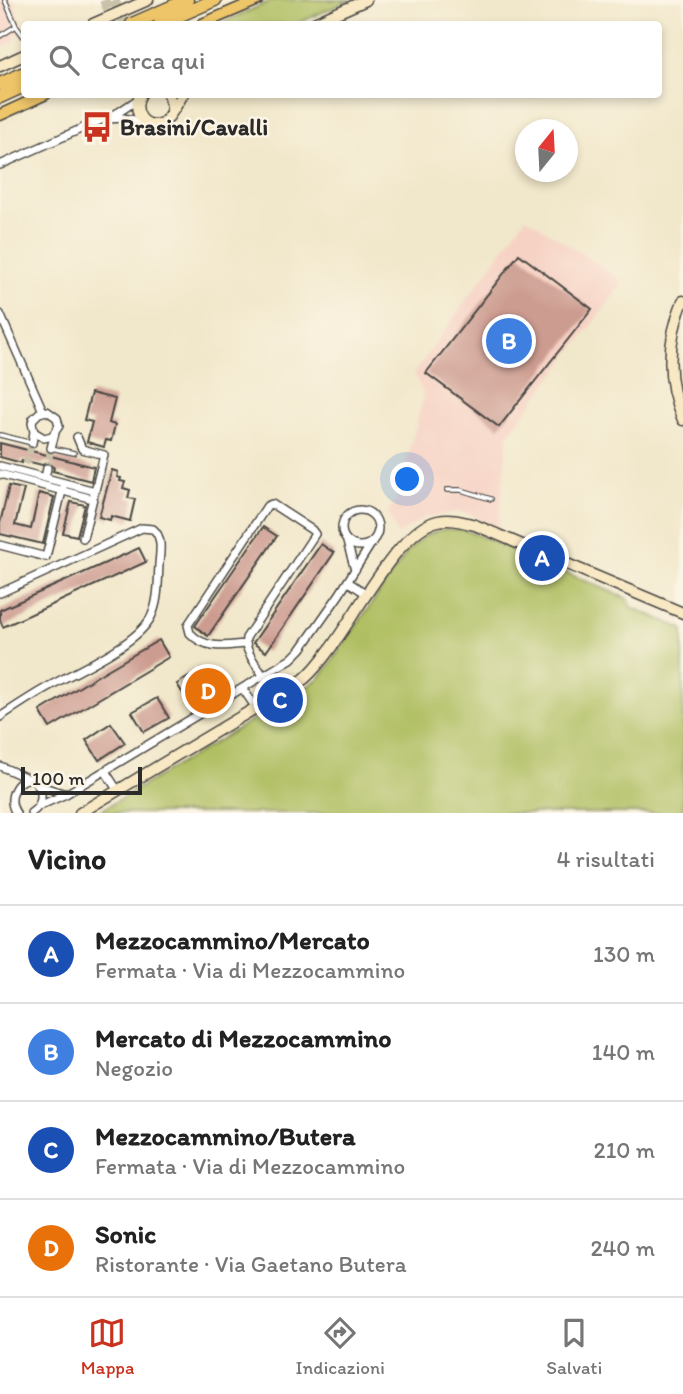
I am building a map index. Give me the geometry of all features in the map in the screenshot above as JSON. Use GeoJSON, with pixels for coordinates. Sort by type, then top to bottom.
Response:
{"type":"FeatureCollection","features":[{"type":"Feature","properties":{"kind":"highway"},"geometry":{"type":"LineString","coordinates":[[139,21],[187,0]]}},
{"type":"Feature","properties":{"kind":"highway"},"geometry":{"type":"LineString","coordinates":[[167,21],[215,0]]}},
{"type":"Feature","properties":{"kind":"highway"},"geometry":{"type":"LineString","coordinates":[[0,84],[21,74]]}},
{"type":"Feature","properties":{"kind":"highway"},"geometry":{"type":"LineString","coordinates":[[0,97],[21,87]]}},
{"type":"Feature","properties":{"kind":"main road"},"geometry":{"type":"LineString","coordinates":[[209,21],[258,0]]}},
{"type":"Feature","properties":{"kind":"main road"},"geometry":{"type":"LineString","coordinates":[[0,115],[37,98]]}},
{"type":"Feature","properties":{"kind":"street"},"geometry":{"type":"LineString","coordinates":[[100,21],[148,0]]}},
{"type":"Feature","properties":{"kind":"street"},"geometry":{"type":"LineString","coordinates":[[319,21],[366,0]]}},
{"type":"Feature","properties":{"kind":"street"},"geometry":{"type":"LineString","coordinates":[[0,66],[21,56]]}},
{"type":"Feature","properties":{"kind":"street"},"geometry":{"type":"LineString","coordinates":[[0,165],[123,110],[137,98]]}},
{"type":"Feature","properties":{"kind":"street"},"geometry":{"type":"LineString","coordinates":[[138,98],[137,112],[145,122]]}},
{"type":"Feature","properties":{"kind":"street"},"geometry":{"type":"LineString","coordinates":[[170,98],[172,110]]}},
{"type":"Feature","properties":{"kind":"street"},"geometry":{"type":"LineString","coordinates":[[101,120],[123,118],[162,123],[167,120],[180,98]]}},
{"type":"Feature","properties":{"kind":"street"},"geometry":{"type":"LineString","coordinates":[[683,301],[674,329],[670,362],[674,398],[683,421]]}},
{"type":"Feature","properties":{"kind":"street"},"geometry":{"type":"LineString","coordinates":[[0,314],[43,411]]}},
{"type":"Feature","properties":{"kind":"street"},"geometry":{"type":"LineString","coordinates":[[32,443],[33,419],[39,412],[51,412],[57,418],[59,426],[51,448]]}},
{"type":"Feature","properties":{"kind":"street"},"geometry":{"type":"LineString","coordinates":[[34,432],[44,438],[55,433]]}},
{"type":"Feature","properties":{"kind":"street"},"geometry":{"type":"LineString","coordinates":[[77,437],[82,449],[104,455],[83,538]]}},
{"type":"Feature","properties":{"kind":"street"},"geometry":{"type":"LineString","coordinates":[[23,477],[26,464]]}},
{"type":"Feature","properties":{"kind":"street"},"geometry":{"type":"LineString","coordinates":[[0,467],[23,477],[94,495]]}},
{"type":"Feature","properties":{"kind":"street"},"geometry":{"type":"LineString","coordinates":[[45,478],[47,468]]}},
{"type":"Feature","properties":{"kind":"street"},"geometry":{"type":"LineString","coordinates":[[0,474],[45,478],[63,487]]}},
{"type":"Feature","properties":{"kind":"street"},"geometry":{"type":"LineString","coordinates":[[51,569],[46,556],[63,487]]}},
{"type":"Feature","properties":{"kind":"street"},"geometry":{"type":"LineString","coordinates":[[245,643],[221,647],[204,644],[191,635],[188,625],[267,506],[272,504],[312,530],[315,536],[245,643],[264,677]]}},
{"type":"Feature","properties":{"kind":"street"},"geometry":{"type":"LineString","coordinates":[[30,813],[264,677],[297,654],[348,582],[377,536],[377,522],[369,512],[362,510],[350,513],[342,523],[343,536],[355,570]]}},
{"type":"Feature","properties":{"kind":"street"},"geometry":{"type":"LineString","coordinates":[[80,813],[296,685],[312,672],[409,537],[432,523],[449,520],[475,525],[683,613]]}},
{"type":"Feature","properties":{"kind":"street"},"geometry":{"type":"LineString","coordinates":[[0,593],[142,528],[153,529],[159,537],[156,601],[145,627],[125,643],[0,717]]}},
{"type":"Feature","properties":{"kind":"street"},"geometry":{"type":"LineString","coordinates":[[347,542],[361,547],[373,541]]}},
{"type":"Feature","properties":{"kind":"street"},"geometry":{"type":"LineString","coordinates":[[0,545],[46,556]]}},
{"type":"Feature","properties":{"kind":"street"},"geometry":{"type":"LineString","coordinates":[[348,582],[367,594]]}},
{"type":"Feature","properties":{"kind":"street"},"geometry":{"type":"LineString","coordinates":[[243,689],[256,708]]}},
{"type":"Feature","properties":{"kind":"street"},"geometry":{"type":"LineString","coordinates":[[0,766],[66,794]]}},
{"type":"Feature","properties":{"kind":"street"},"geometry":{"type":"LineString","coordinates":[[105,771],[118,791]]}},
{"type":"Feature","properties":{"kind":"street"},"geometry":{"type":"LineString","coordinates":[[16,813],[5,800],[6,789],[9,784],[19,779],[34,782]]}},
{"type":"Feature","properties":{"kind":"street"},"geometry":{"type":"LineString","coordinates":[[34,782],[41,795],[39,806]]}},
{"type":"Feature","properties":{"kind":"lane"},"geometry":{"type":"LineString","coordinates":[[5,0],[21,33]]}},
{"type":"Feature","properties":{"kind":"lane"},"geometry":{"type":"LineString","coordinates":[[0,36],[16,26]]}},
{"type":"Feature","properties":{"kind":"lane"},"geometry":{"type":"LineString","coordinates":[[0,435],[32,443]]}},
{"type":"Feature","properties":{"kind":"lane"},"geometry":{"type":"LineString","coordinates":[[51,448],[74,453]]}},
{"type":"Feature","properties":{"kind":"lane"},"geometry":{"type":"LineString","coordinates":[[447,490],[461,490],[491,499]]}},
{"type":"Feature","properties":{"kind":"shaded area"},"geometry":{"type":"Polygon","coordinates":[[[0,0],[13,0],[21,23],[21,32],[14,36],[16,40],[0,48],[0,0]]]}},
{"type":"Feature","properties":{"kind":"shaded area"},"geometry":{"type":"Polygon","coordinates":[[[526,217],[624,282],[508,435],[498,531],[470,514],[457,512],[426,517],[397,535],[388,512],[396,500],[424,396],[414,373],[526,217]]]}},
{"type":"Feature","properties":{"kind":"green space"},"geometry":{"type":"Polygon","coordinates":[[[273,0],[350,0],[303,21],[226,21],[273,0]]]}},
{"type":"Feature","properties":{"kind":"green space"},"geometry":{"type":"Polygon","coordinates":[[[444,529],[473,533],[628,599],[631,607],[683,629],[683,813],[97,813],[306,688],[320,677],[408,551],[424,536],[444,529]]]}},
{"type":"Feature","properties":{"kind":"building"},"geometry":{"type":"Polygon","coordinates":[[[519,254],[592,309],[499,427],[426,373],[519,254]]]}},
{"type":"Feature","properties":{"kind":"building"},"geometry":{"type":"Polygon","coordinates":[[[91,393],[115,399],[109,423],[115,425],[111,441],[106,440],[104,447],[87,442],[92,422],[84,420],[91,393]]]}},
{"type":"Feature","properties":{"kind":"building"},"geometry":{"type":"Polygon","coordinates":[[[0,443],[94,467],[91,481],[53,471],[54,468],[49,462],[42,465],[22,460],[22,463],[0,457],[0,443]]]}},
{"type":"Feature","properties":{"kind":"building"},"geometry":{"type":"Polygon","coordinates":[[[112,470],[118,472],[120,481],[125,482],[123,488],[130,490],[128,498],[135,499],[130,521],[111,516],[110,520],[99,517],[112,470]]]}},
{"type":"Feature","properties":{"kind":"building"},"geometry":{"type":"Polygon","coordinates":[[[9,486],[24,489],[15,525],[31,529],[39,493],[54,497],[43,544],[0,534],[9,486]]]}},
{"type":"Feature","properties":{"kind":"building"},"geometry":{"type":"Polygon","coordinates":[[[71,502],[85,505],[77,536],[63,533],[71,502]]]}},
{"type":"Feature","properties":{"kind":"building"},"geometry":{"type":"Polygon","coordinates":[[[263,527],[277,536],[208,636],[195,626],[263,527]]]}},
{"type":"Feature","properties":{"kind":"building"},"geometry":{"type":"Polygon","coordinates":[[[321,544],[334,553],[266,652],[253,643],[321,544]]]}},
{"type":"Feature","properties":{"kind":"building"},"geometry":{"type":"Polygon","coordinates":[[[139,548],[146,562],[3,627],[0,610],[139,548]]]}},
{"type":"Feature","properties":{"kind":"building"},"geometry":{"type":"Polygon","coordinates":[[[159,640],[169,657],[50,728],[40,711],[159,640]]]}},
{"type":"Feature","properties":{"kind":"building"},"geometry":{"type":"Polygon","coordinates":[[[202,669],[215,690],[190,705],[177,684],[202,669]]]}},
{"type":"Feature","properties":{"kind":"building"},"geometry":{"type":"Polygon","coordinates":[[[157,698],[169,718],[144,732],[132,712],[157,698]]]}},
{"type":"Feature","properties":{"kind":"building"},"geometry":{"type":"Polygon","coordinates":[[[111,723],[125,743],[99,760],[86,740],[111,723]]]}},
{"type":"Feature","properties":{"kind":"tunnel"},"geometry":{"type":"LineString","coordinates":[[104,0],[114,21]]}},
{"type":"Feature","properties":{"kind":"tunnel"},"geometry":{"type":"LineString","coordinates":[[114,0],[124,21]]}},
{"type":"Feature","properties":{"kind":"tunnel"},"geometry":{"type":"LineString","coordinates":[[26,464],[32,443]]}},
{"type":"Feature","properties":{"kind":"tunnel"},"geometry":{"type":"LineString","coordinates":[[47,468],[51,448]]}},
{"type":"Feature","properties":{"kind":"place","name":"Brasini/Cavalli"},"geometry":{"type":"Point","coordinates":[97,127]}},
{"type":"Feature","properties":{"kind":"place","name":"Mercato di Mezzocammino"},"geometry":{"type":"Point","coordinates":[509,341]}},
{"type":"Feature","properties":{"kind":"place","name":"Mezzocammino/Mercato"},"geometry":{"type":"Point","coordinates":[542,558]}},
{"type":"Feature","properties":{"kind":"place","name":"Sonic"},"geometry":{"type":"Point","coordinates":[208,691]}},
{"type":"Feature","properties":{"kind":"place","name":"Mezzocammino/Butera"},"geometry":{"type":"Point","coordinates":[280,700]}}]}
